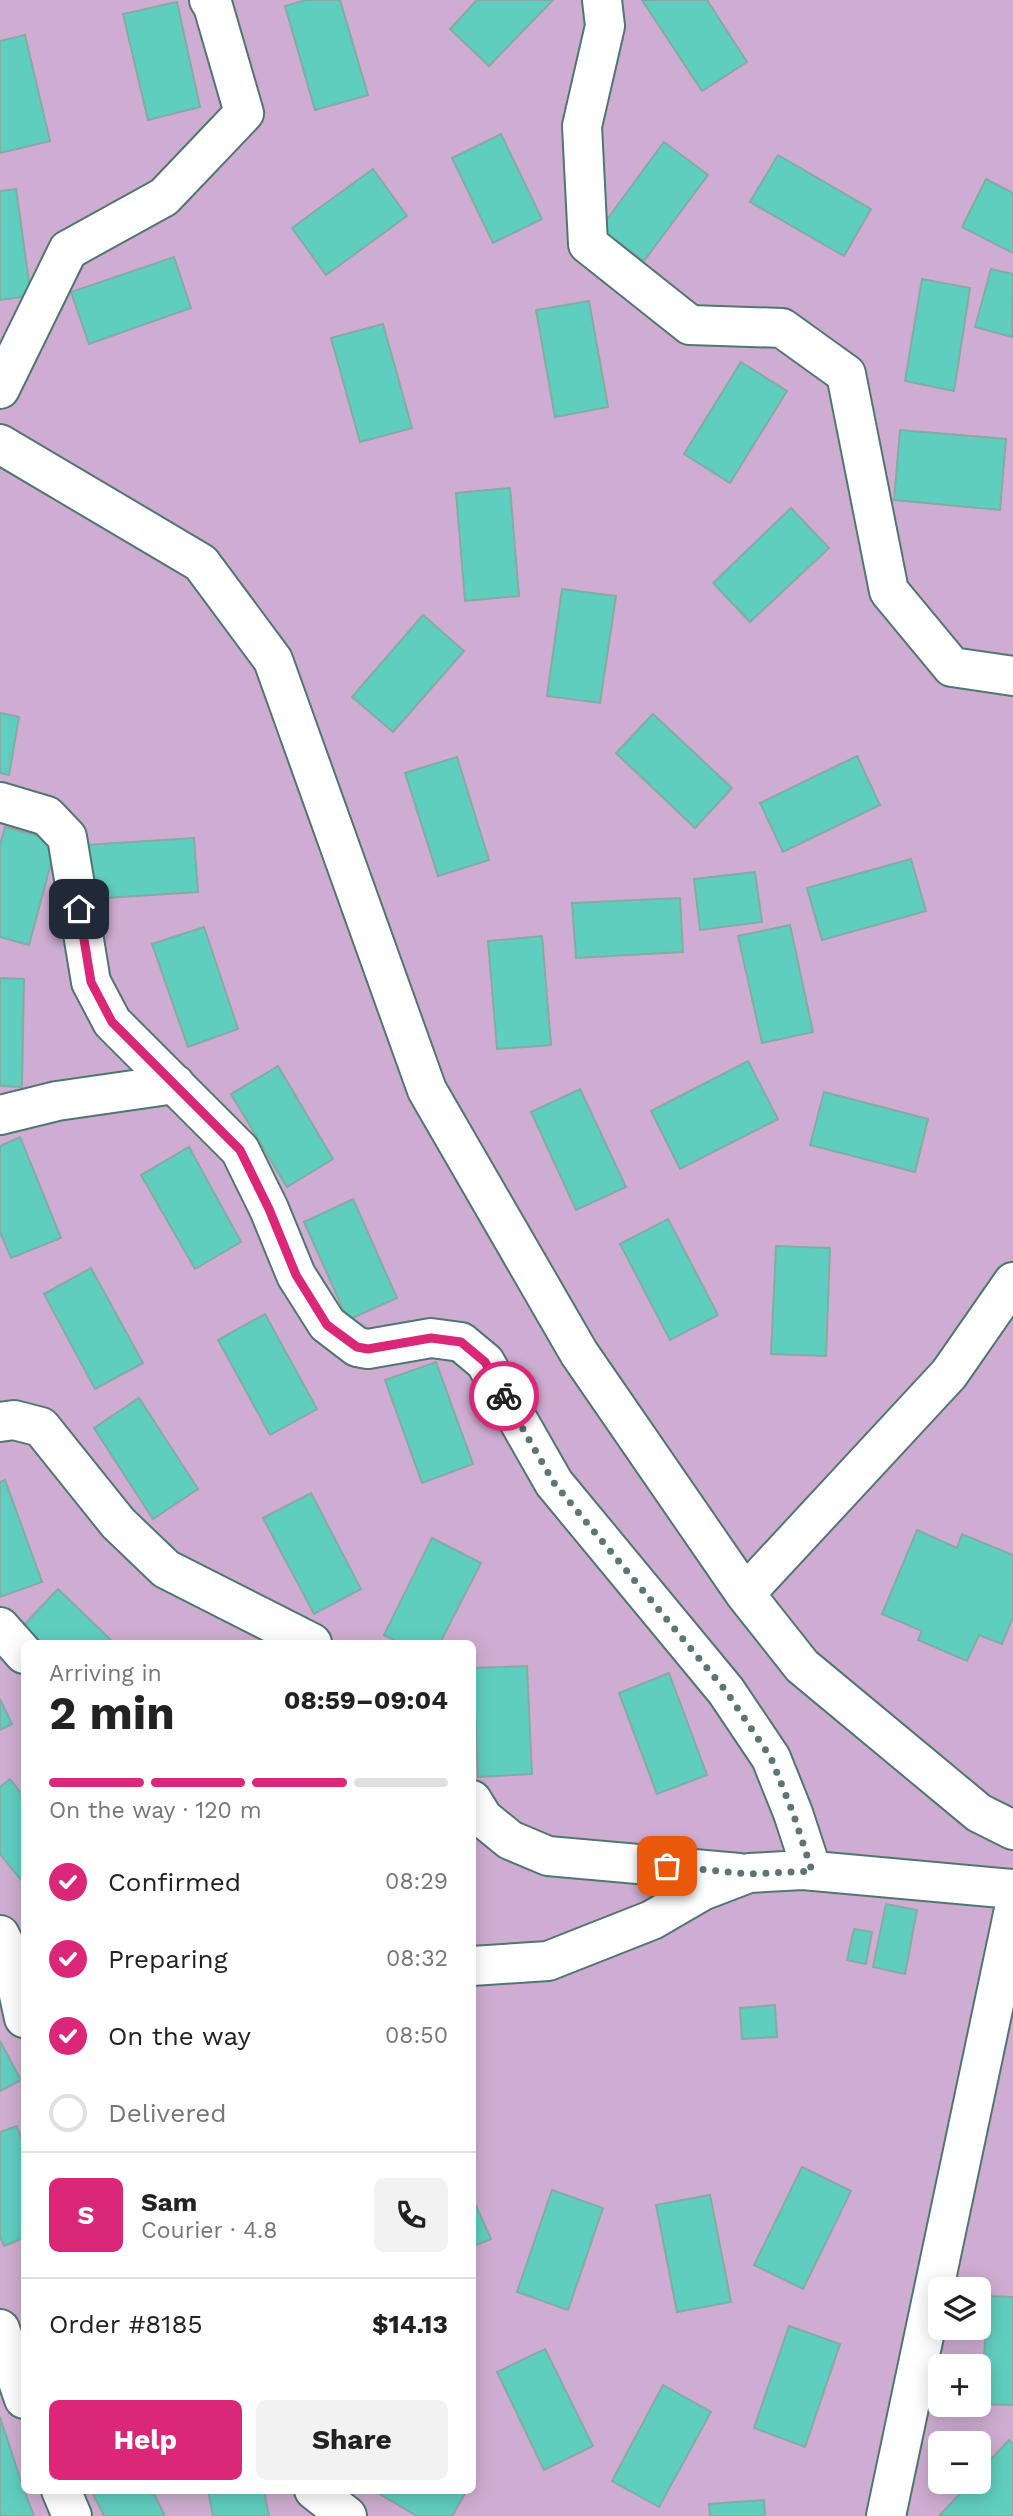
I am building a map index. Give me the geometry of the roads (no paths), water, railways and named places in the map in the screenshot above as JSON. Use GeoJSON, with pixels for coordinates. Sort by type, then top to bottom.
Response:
{"type":"FeatureCollection","features":[{"type":"Feature","properties":{"kind":"street"},"geometry":{"type":"LineString","coordinates":[[0,389],[68,250],[164,197],[244,113],[209,0]]}},
{"type":"Feature","properties":{"kind":"street"},"geometry":{"type":"LineString","coordinates":[[602,0],[605,26],[582,126],[588,244],[690,325],[782,328],[845,374],[888,591],[952,667],[1013,676]]}},
{"type":"Feature","properties":{"kind":"street"},"geometry":{"type":"LineString","coordinates":[[0,443],[201,563],[273,660],[427,1090],[579,1353],[745,1594],[802,1666],[979,1813],[1013,1830]]}},
{"type":"Feature","properties":{"kind":"street"},"geometry":{"type":"LineString","coordinates":[[0,802],[47,816],[60,827],[66,837],[91,982],[112,1022],[240,1150],[269,1209],[296,1275],[327,1325],[357,1347],[368,1349],[431,1338],[461,1342],[485,1362],[554,1483],[726,1691],[771,1758],[812,1871]]}},
{"type":"Feature","properties":{"kind":"street"},"geometry":{"type":"LineString","coordinates":[[0,1115],[57,1101],[174,1084]]}},
{"type":"Feature","properties":{"kind":"street"},"geometry":{"type":"LineString","coordinates":[[745,1594],[949,1374],[1013,1282]]}},
{"type":"Feature","properties":{"kind":"street"},"geometry":{"type":"LineString","coordinates":[[0,1422],[14,1420],[41,1427],[118,1522],[166,1569],[306,1640]]}},
{"type":"Feature","properties":{"kind":"street"},"geometry":{"type":"LineString","coordinates":[[0,1627],[21,1651]]}},
{"type":"Feature","properties":{"kind":"street"},"geometry":{"type":"LineString","coordinates":[[476,1806],[484,1818],[510,1840],[548,1856],[748,1874],[812,1871],[1013,1889]]}},
{"type":"Feature","properties":{"kind":"street"},"geometry":{"type":"LineString","coordinates":[[476,1966],[548,1961],[652,1920],[702,1891],[748,1874]]}},
{"type":"Feature","properties":{"kind":"street"},"geometry":{"type":"LineString","coordinates":[[886,2516],[1013,1914]]}},
{"type":"Feature","properties":{"kind":"street"},"geometry":{"type":"LineString","coordinates":[[0,1936],[11,1958],[21,2004]]}},
{"type":"Feature","properties":{"kind":"street"},"geometry":{"type":"LineString","coordinates":[[0,2329],[21,2390]]}},
{"type":"Feature","properties":{"kind":"street"},"geometry":{"type":"LineString","coordinates":[[63,2494],[72,2516]]}},
{"type":"Feature","properties":{"kind":"street"},"geometry":{"type":"LineString","coordinates":[[319,2494],[347,2516]]}}]}
